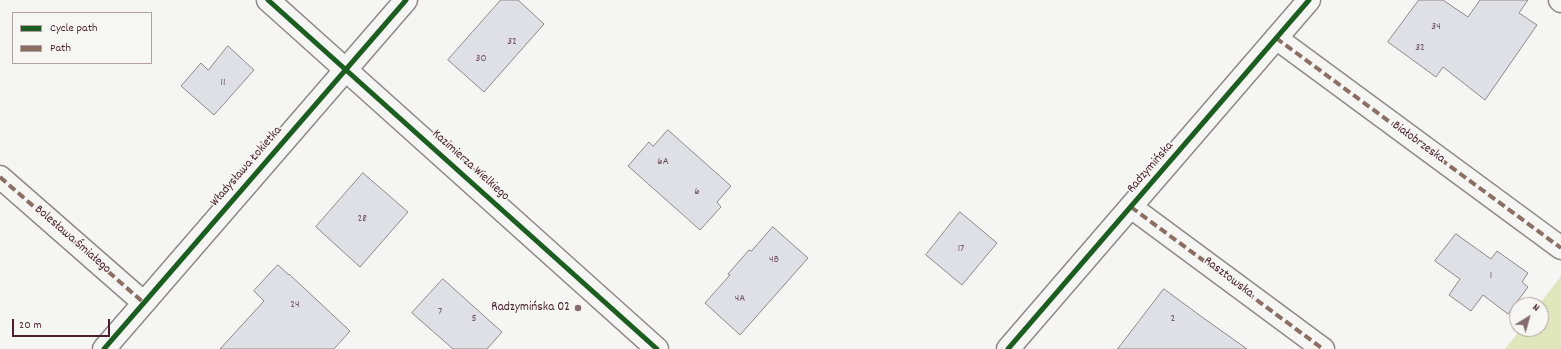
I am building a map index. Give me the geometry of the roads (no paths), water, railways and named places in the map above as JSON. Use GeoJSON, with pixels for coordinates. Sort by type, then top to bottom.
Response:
{"type":"FeatureCollection","features":[{"type":"Feature","properties":{"kind":"street","name":"Kazimierza Wielkiego"},"geometry":{"type":"LineString","coordinates":[[268,0],[658,349]]}},
{"type":"Feature","properties":{"kind":"street","name":"Władysława Łokietka"},"geometry":{"type":"LineString","coordinates":[[104,349],[406,0]]}},
{"type":"Feature","properties":{"kind":"street","name":"Radzymińska"},"geometry":{"type":"LineString","coordinates":[[1008,349],[1309,0]]}},
{"type":"Feature","properties":{"kind":"street","name":"Białobrzeska"},"geometry":{"type":"LineString","coordinates":[[1276,38],[1561,248]]}},
{"type":"Feature","properties":{"kind":"street","name":"Bolesława Śmiałego"},"geometry":{"type":"LineString","coordinates":[[0,177],[144,303]]}},
{"type":"Feature","properties":{"kind":"street","name":"Rasztowska"},"geometry":{"type":"LineString","coordinates":[[1131,207],[1324,349]]}},
{"type":"Feature","properties":{"kind":"place","name":"Radzymińska 02"},"geometry":{"type":"Point","coordinates":[578,308]}}]}
